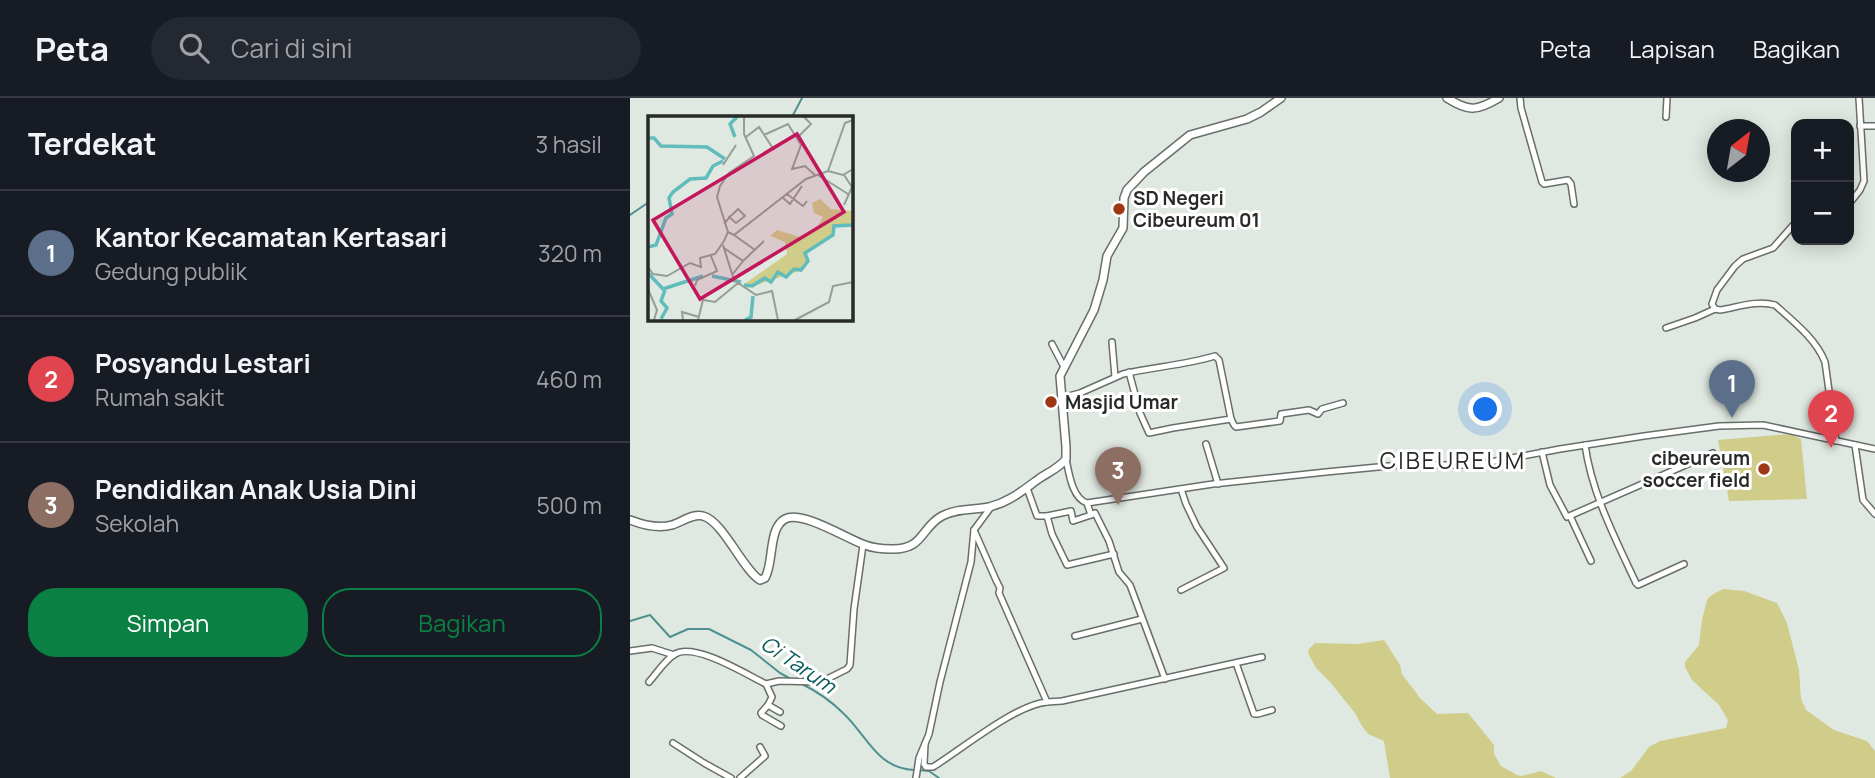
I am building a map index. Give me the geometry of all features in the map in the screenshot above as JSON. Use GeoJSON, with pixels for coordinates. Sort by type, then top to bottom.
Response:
{"type":"FeatureCollection","features":[{"type":"Feature","properties":{"kind":"main road"},"geometry":{"type":"LineString","coordinates":[[630,520],[662,527],[698,515],[707,517],[730,542],[753,575],[760,580],[766,576],[769,569],[777,528],[783,520],[796,517],[821,525],[863,545],[895,550],[912,546],[935,520],[941,517],[959,510],[991,506],[1011,499],[1066,459],[1060,376],[1094,310],[1107,256],[1123,228],[1124,198],[1128,188],[1190,135],[1247,119],[1281,98]]}},
{"type":"Feature","properties":{"kind":"main road"},"geometry":{"type":"LineString","coordinates":[[1447,98],[1471,109],[1487,105],[1499,98]]}},
{"type":"Feature","properties":{"kind":"street"},"geometry":{"type":"LineString","coordinates":[[1520,98],[1542,182],[1544,184],[1568,180],[1574,204]]}},
{"type":"Feature","properties":{"kind":"street"},"geometry":{"type":"LineString","coordinates":[[1666,117],[1667,98]]}},
{"type":"Feature","properties":{"kind":"street"},"geometry":{"type":"LineString","coordinates":[[1854,198],[1864,181],[1859,98]]}},
{"type":"Feature","properties":{"kind":"street"},"geometry":{"type":"LineString","coordinates":[[1860,126],[1875,126]]}},
{"type":"Feature","properties":{"kind":"street"},"geometry":{"type":"LineString","coordinates":[[1715,309],[1712,304],[1714,295],[1730,272],[1743,260],[1773,248],[1791,228]]}},
{"type":"Feature","properties":{"kind":"street"},"geometry":{"type":"LineString","coordinates":[[1666,328],[1715,309],[1753,304],[1775,305],[1804,332],[1825,362],[1836,442]]}},
{"type":"Feature","properties":{"kind":"street"},"geometry":{"type":"LineString","coordinates":[[1112,342],[1115,377]]}},
{"type":"Feature","properties":{"kind":"street"},"geometry":{"type":"LineString","coordinates":[[1052,344],[1064,367]]}},
{"type":"Feature","properties":{"kind":"street"},"geometry":{"type":"LineString","coordinates":[[1061,398],[1080,393],[1129,372],[1217,357],[1231,419],[1237,427],[1280,421],[1281,414],[1309,410],[1318,414],[1322,409],[1343,403]]}},
{"type":"Feature","properties":{"kind":"street"},"geometry":{"type":"LineString","coordinates":[[1129,372],[1140,413],[1149,433],[1231,419]]}},
{"type":"Feature","properties":{"kind":"street"},"geometry":{"type":"LineString","coordinates":[[1066,459],[1076,494],[1081,501],[1087,503],[1218,484],[1399,465],[1485,463],[1585,445],[1719,426],[1763,425],[1875,449]]}},
{"type":"Feature","properties":{"kind":"street"},"geometry":{"type":"LineString","coordinates":[[1206,443],[1218,484]]}},
{"type":"Feature","properties":{"kind":"street"},"geometry":{"type":"LineString","coordinates":[[1585,445],[1590,475],[1636,584],[1684,564]]}},
{"type":"Feature","properties":{"kind":"street"},"geometry":{"type":"LineString","coordinates":[[1856,445],[1863,500],[1875,514]]}},
{"type":"Feature","properties":{"kind":"street"},"geometry":{"type":"LineString","coordinates":[[1542,452],[1550,485],[1564,516],[1567,517],[1713,453]]}},
{"type":"Feature","properties":{"kind":"street"},"geometry":{"type":"LineString","coordinates":[[1027,488],[1037,516],[1071,511],[1073,521],[1095,513],[1097,515],[1119,572],[1130,585],[1165,679]]}},
{"type":"Feature","properties":{"kind":"street"},"geometry":{"type":"LineString","coordinates":[[1181,489],[1197,527],[1224,568],[1181,590]]}},
{"type":"Feature","properties":{"kind":"street"},"geometry":{"type":"LineString","coordinates":[[1087,503],[1091,515]]}},
{"type":"Feature","properties":{"kind":"street"},"geometry":{"type":"LineString","coordinates":[[916,778],[971,562],[974,530],[991,506]]}},
{"type":"Feature","properties":{"kind":"street"},"geometry":{"type":"LineString","coordinates":[[1047,516],[1052,534],[1068,565],[1114,554]]}},
{"type":"Feature","properties":{"kind":"street"},"geometry":{"type":"LineString","coordinates":[[1570,516],[1591,561]]}},
{"type":"Feature","properties":{"kind":"street"},"geometry":{"type":"LineString","coordinates":[[974,530],[1047,702]]}},
{"type":"Feature","properties":{"kind":"street"},"geometry":{"type":"LineString","coordinates":[[766,684],[779,681],[821,682],[850,665],[863,545]]}},
{"type":"Feature","properties":{"kind":"street"},"geometry":{"type":"LineString","coordinates":[[1075,636],[1143,619]]}},
{"type":"Feature","properties":{"kind":"street"},"geometry":{"type":"LineString","coordinates":[[630,651],[652,648],[674,655]]}},
{"type":"Feature","properties":{"kind":"street"},"geometry":{"type":"LineString","coordinates":[[1241,650],[1244,660]]}},
{"type":"Feature","properties":{"kind":"street"},"geometry":{"type":"LineString","coordinates":[[649,682],[674,655],[685,651],[711,657],[766,684],[772,697],[762,715],[781,726]]}},
{"type":"Feature","properties":{"kind":"street"},"geometry":{"type":"LineString","coordinates":[[925,744],[924,764],[933,767],[967,743],[1034,704],[1062,701],[1262,657]]}},
{"type":"Feature","properties":{"kind":"street"},"geometry":{"type":"LineString","coordinates":[[1236,663],[1254,714],[1272,710]]}},
{"type":"Feature","properties":{"kind":"street"},"geometry":{"type":"LineString","coordinates":[[768,705],[780,712]]}},
{"type":"Feature","properties":{"kind":"street"},"geometry":{"type":"LineString","coordinates":[[674,743],[731,778]]}},
{"type":"Feature","properties":{"kind":"street"},"geometry":{"type":"LineString","coordinates":[[740,778],[765,756],[760,747]]}},
{"type":"Feature","properties":{"kind":"shaded area","name":"cibeureum soccer field"},"geometry":{"type":"Polygon","coordinates":[[[1790,434],[1801,439],[1807,499],[1729,501],[1718,440],[1790,434]]]}},
{"type":"Feature","properties":{"kind":"shaded area"},"geometry":{"type":"Polygon","coordinates":[[[1723,589],[1744,591],[1777,603],[1787,623],[1799,670],[1801,699],[1806,710],[1834,730],[1867,741],[1875,751],[1875,778],[1620,778],[1631,771],[1649,747],[1660,741],[1726,728],[1728,720],[1719,705],[1692,680],[1685,667],[1685,662],[1699,645],[1707,600],[1723,589]]]}},
{"type":"Feature","properties":{"kind":"shaded area"},"geometry":{"type":"Polygon","coordinates":[[[1384,640],[1400,665],[1402,674],[1420,698],[1437,714],[1468,713],[1494,745],[1494,754],[1501,766],[1517,775],[1541,771],[1556,778],[1390,778],[1384,741],[1368,734],[1355,713],[1316,668],[1308,650],[1315,643],[1357,644],[1384,640]]]}},
{"type":"Feature","properties":{"kind":"waterway"},"geometry":{"type":"LineString","coordinates":[[793,116],[802,98]]}},
{"type":"Feature","properties":{"kind":"waterway"},"geometry":{"type":"LineString","coordinates":[[630,215],[648,203]]}},
{"type":"Feature","properties":{"kind":"waterway","name":"Ci Tarum"},"geometry":{"type":"LineString","coordinates":[[630,621],[650,615],[670,637],[688,629],[709,629],[751,650],[791,679]]}},
{"type":"Feature","properties":{"kind":"waterway","name":"Ci Tarum"},"geometry":{"type":"LineString","coordinates":[[802,684],[839,709],[881,757],[901,768],[914,770]]}},
{"type":"Feature","properties":{"kind":"waterway","name":"Ci Tarum"},"geometry":{"type":"LineString","coordinates":[[919,770],[929,771],[939,778]]}},
{"type":"Feature","properties":{"kind":"place","name":"SD Negeri Cibeureum 01"},"geometry":{"type":"Point","coordinates":[1119,209]}},
{"type":"Feature","properties":{"kind":"place","name":"Masjid Umar"},"geometry":{"type":"Point","coordinates":[1051,402]}},
{"type":"Feature","properties":{"kind":"place","name":"Kantor Kecamatan Kertasari"},"geometry":{"type":"Point","coordinates":[1732,418]}},
{"type":"Feature","properties":{"kind":"place","name":"Posyandu Lestari"},"geometry":{"type":"Point","coordinates":[1831,448]}},
{"type":"Feature","properties":{"kind":"place","name":"cibeureum soccer field"},"geometry":{"type":"Point","coordinates":[1764,469]}},
{"type":"Feature","properties":{"kind":"place","name":"Pendidikan Anak Usia Dini"},"geometry":{"type":"Point","coordinates":[1118,505]}},
{"type":"Feature","properties":{"kind":"district","name":"CIBEUREUM"},"geometry":{"type":"Point","coordinates":[1453,461]}}]}
